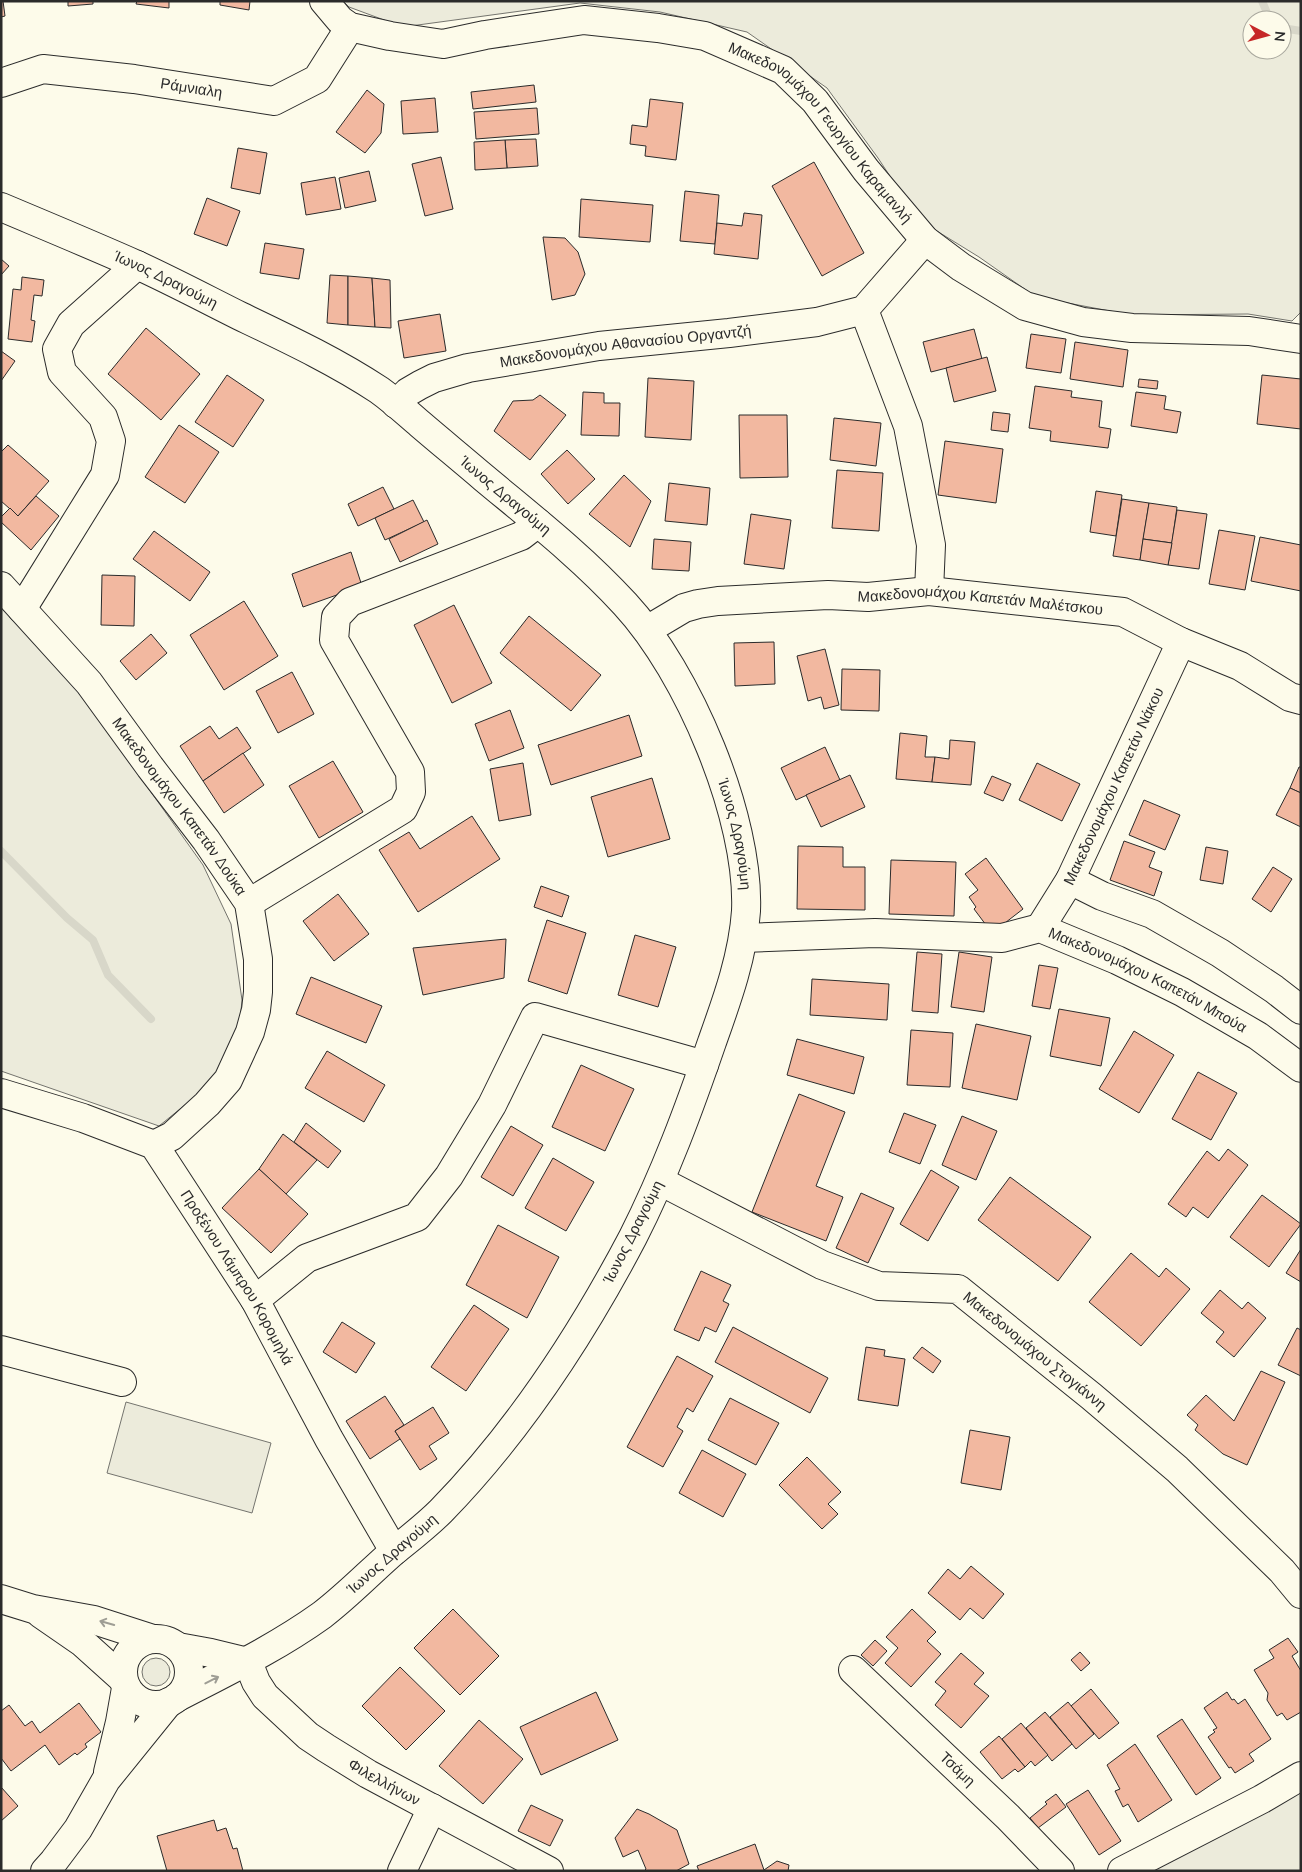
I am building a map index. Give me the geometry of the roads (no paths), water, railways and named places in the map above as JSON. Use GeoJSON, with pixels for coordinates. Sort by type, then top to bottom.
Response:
{"type":"FeatureCollection","features":[{"type":"Feature","properties":{"kind":"street","name":"Μακεδονομάχου Γεωργίου Καραμανλή"},"geometry":{"type":"LineString","coordinates":[[324,1],[340,20],[350,27],[390,36],[443,44],[485,35],[584,20],[658,28],[705,36],[783,70],[815,100],[866,170],[925,240],[961,267],[1025,306],[1083,322],[1132,328],[1249,330],[1301,339]]}},
{"type":"Feature","properties":{"kind":"street","name":"Ράμνιαλη"},"geometry":{"type":"LineString","coordinates":[[1,83],[43,69],[134,79],[274,101],[317,79],[350,27]]}},
{"type":"Feature","properties":{"kind":"street","name":"Ίωνος Δραγούμη"},"geometry":{"type":"LineString","coordinates":[[1,207],[137,265],[319,354],[383,393],[538,523],[596,575],[626,605],[647,630],[671,668],[688,700],[707,739],[726,788],[739,839],[745,880],[746,908],[743,938],[730,987],[680,1131],[660,1180],[594,1307],[537,1395],[482,1464],[438,1514],[324,1613],[248,1662],[173,1700]]}},
{"type":"Feature","properties":{"kind":"street"},"geometry":{"type":"LineString","coordinates":[[925,240],[864,310],[908,426],[931,544],[929,591]]}},
{"type":"Feature","properties":{"kind":"street"},"geometry":{"type":"LineString","coordinates":[[22,609],[105,475],[111,441],[103,417],[62,372],[57,349],[72,324],[137,265]]}},
{"type":"Feature","properties":{"kind":"street","name":"Μακεδονομάχου Αθανασίου Οργαντζή"},"geometry":{"type":"LineString","coordinates":[[396,404],[408,392],[420,385],[447,373],[468,368],[599,346],[817,322],[864,310]]}},
{"type":"Feature","properties":{"kind":"street"},"geometry":{"type":"LineString","coordinates":[[249,903],[403,809],[411,792],[410,772],[334,640],[336,617],[350,602],[521,536],[538,523]]}},
{"type":"Feature","properties":{"kind":"street","name":"Μακεδονομάχου Καπετάν Δούκα"},"geometry":{"type":"LineString","coordinates":[[1,586],[89,683],[206,840],[249,903],[258,960],[258,992],[256,1010],[250,1032],[228,1080],[207,1104],[172,1136],[154,1145]]}},
{"type":"Feature","properties":{"kind":"street","name":"Μακεδονομάχου Καπετάν Μαλέτσκου"},"geometry":{"type":"LineString","coordinates":[[647,630],[684,608],[711,602],[828,595],[868,597],[929,591],[1123,612],[1181,642],[1240,666],[1290,697],[1301,700]]}},
{"type":"Feature","properties":{"kind":"street","name":"Μακεδονομάχου Καπετάν Νάκου"},"geometry":{"type":"LineString","coordinates":[[1040,928],[1070,880],[1181,642]]}},
{"type":"Feature","properties":{"kind":"street"},"geometry":{"type":"LineString","coordinates":[[1070,880],[1102,896],[1152,914],[1220,953],[1274,988],[1301,1010]]}},
{"type":"Feature","properties":{"kind":"street","name":"Μακεδονομάχου Καπετάν Μπούα"},"geometry":{"type":"LineString","coordinates":[[743,938],[875,933],[1002,938],[1040,928],[1117,960],[1182,992],[1258,1036],[1301,1068]]}},
{"type":"Feature","properties":{"kind":"street"},"geometry":{"type":"LineString","coordinates":[[255,1300],[307,1258],[417,1217],[449,1176],[492,1105],[536,1017],[704,1065]]}},
{"type":"Feature","properties":{"kind":"street"},"geometry":{"type":"LineString","coordinates":[[1,1093],[83,1118],[154,1145]]}},
{"type":"Feature","properties":{"kind":"street","name":"Προξένου Λάμπρου Κορομηλά"},"geometry":{"type":"LineString","coordinates":[[154,1145],[255,1300],[330,1439],[394,1551]]}},
{"type":"Feature","properties":{"kind":"street","name":"Μακεδονομάχου Στογιάννη"},"geometry":{"type":"LineString","coordinates":[[660,1180],[822,1265],[879,1286],[958,1289],[1091,1396],[1176,1469],[1282,1571],[1301,1594]]}},
{"type":"Feature","properties":{"kind":"street"},"geometry":{"type":"LineString","coordinates":[[1,1350],[122,1382]]}},
{"type":"Feature","properties":{"kind":"street"},"geometry":{"type":"LineString","coordinates":[[2,1599],[33,1609],[94,1620],[165,1643],[248,1662]]}},
{"type":"Feature","properties":{"kind":"street"},"geometry":{"type":"LineString","coordinates":[[33,1609],[83,1643],[125,1683],[132,1696],[150,1705],[160,1705],[173,1700]]}},
{"type":"Feature","properties":{"kind":"street"},"geometry":{"type":"LineString","coordinates":[[45,1871],[78,1829],[106,1780],[187,1682],[188,1673],[184,1655],[165,1643],[136,1646],[129,1652],[123,1670],[125,1683],[120,1722],[106,1780]]}},
{"type":"Feature","properties":{"kind":"street","name":"Φιλελλήνων"},"geometry":{"type":"LineString","coordinates":[[248,1662],[264,1696],[308,1736],[368,1774],[549,1871]]}},
{"type":"Feature","properties":{"kind":"street","name":"Τσάμη"},"geometry":{"type":"LineString","coordinates":[[853,1670],[1008,1817],[1060,1871]]}},
{"type":"Feature","properties":{"kind":"street"},"geometry":{"type":"LineString","coordinates":[[1122,1871],[1262,1799],[1301,1776]]}},
{"type":"Feature","properties":{"kind":"street"},"geometry":{"type":"LineString","coordinates":[[402,1871],[432,1808]]}},
{"type":"Feature","properties":{"kind":"waterway"},"geometry":{"type":"LineString","coordinates":[[1262,1],[1266,10]]}},
{"type":"Feature","properties":{"kind":"waterway"},"geometry":{"type":"LineString","coordinates":[[1292,30],[1301,31]]}},
{"type":"Feature","properties":{"kind":"waterway"},"geometry":{"type":"LineString","coordinates":[[1,851],[67,918],[93,940],[108,975],[151,1019]]}}]}
